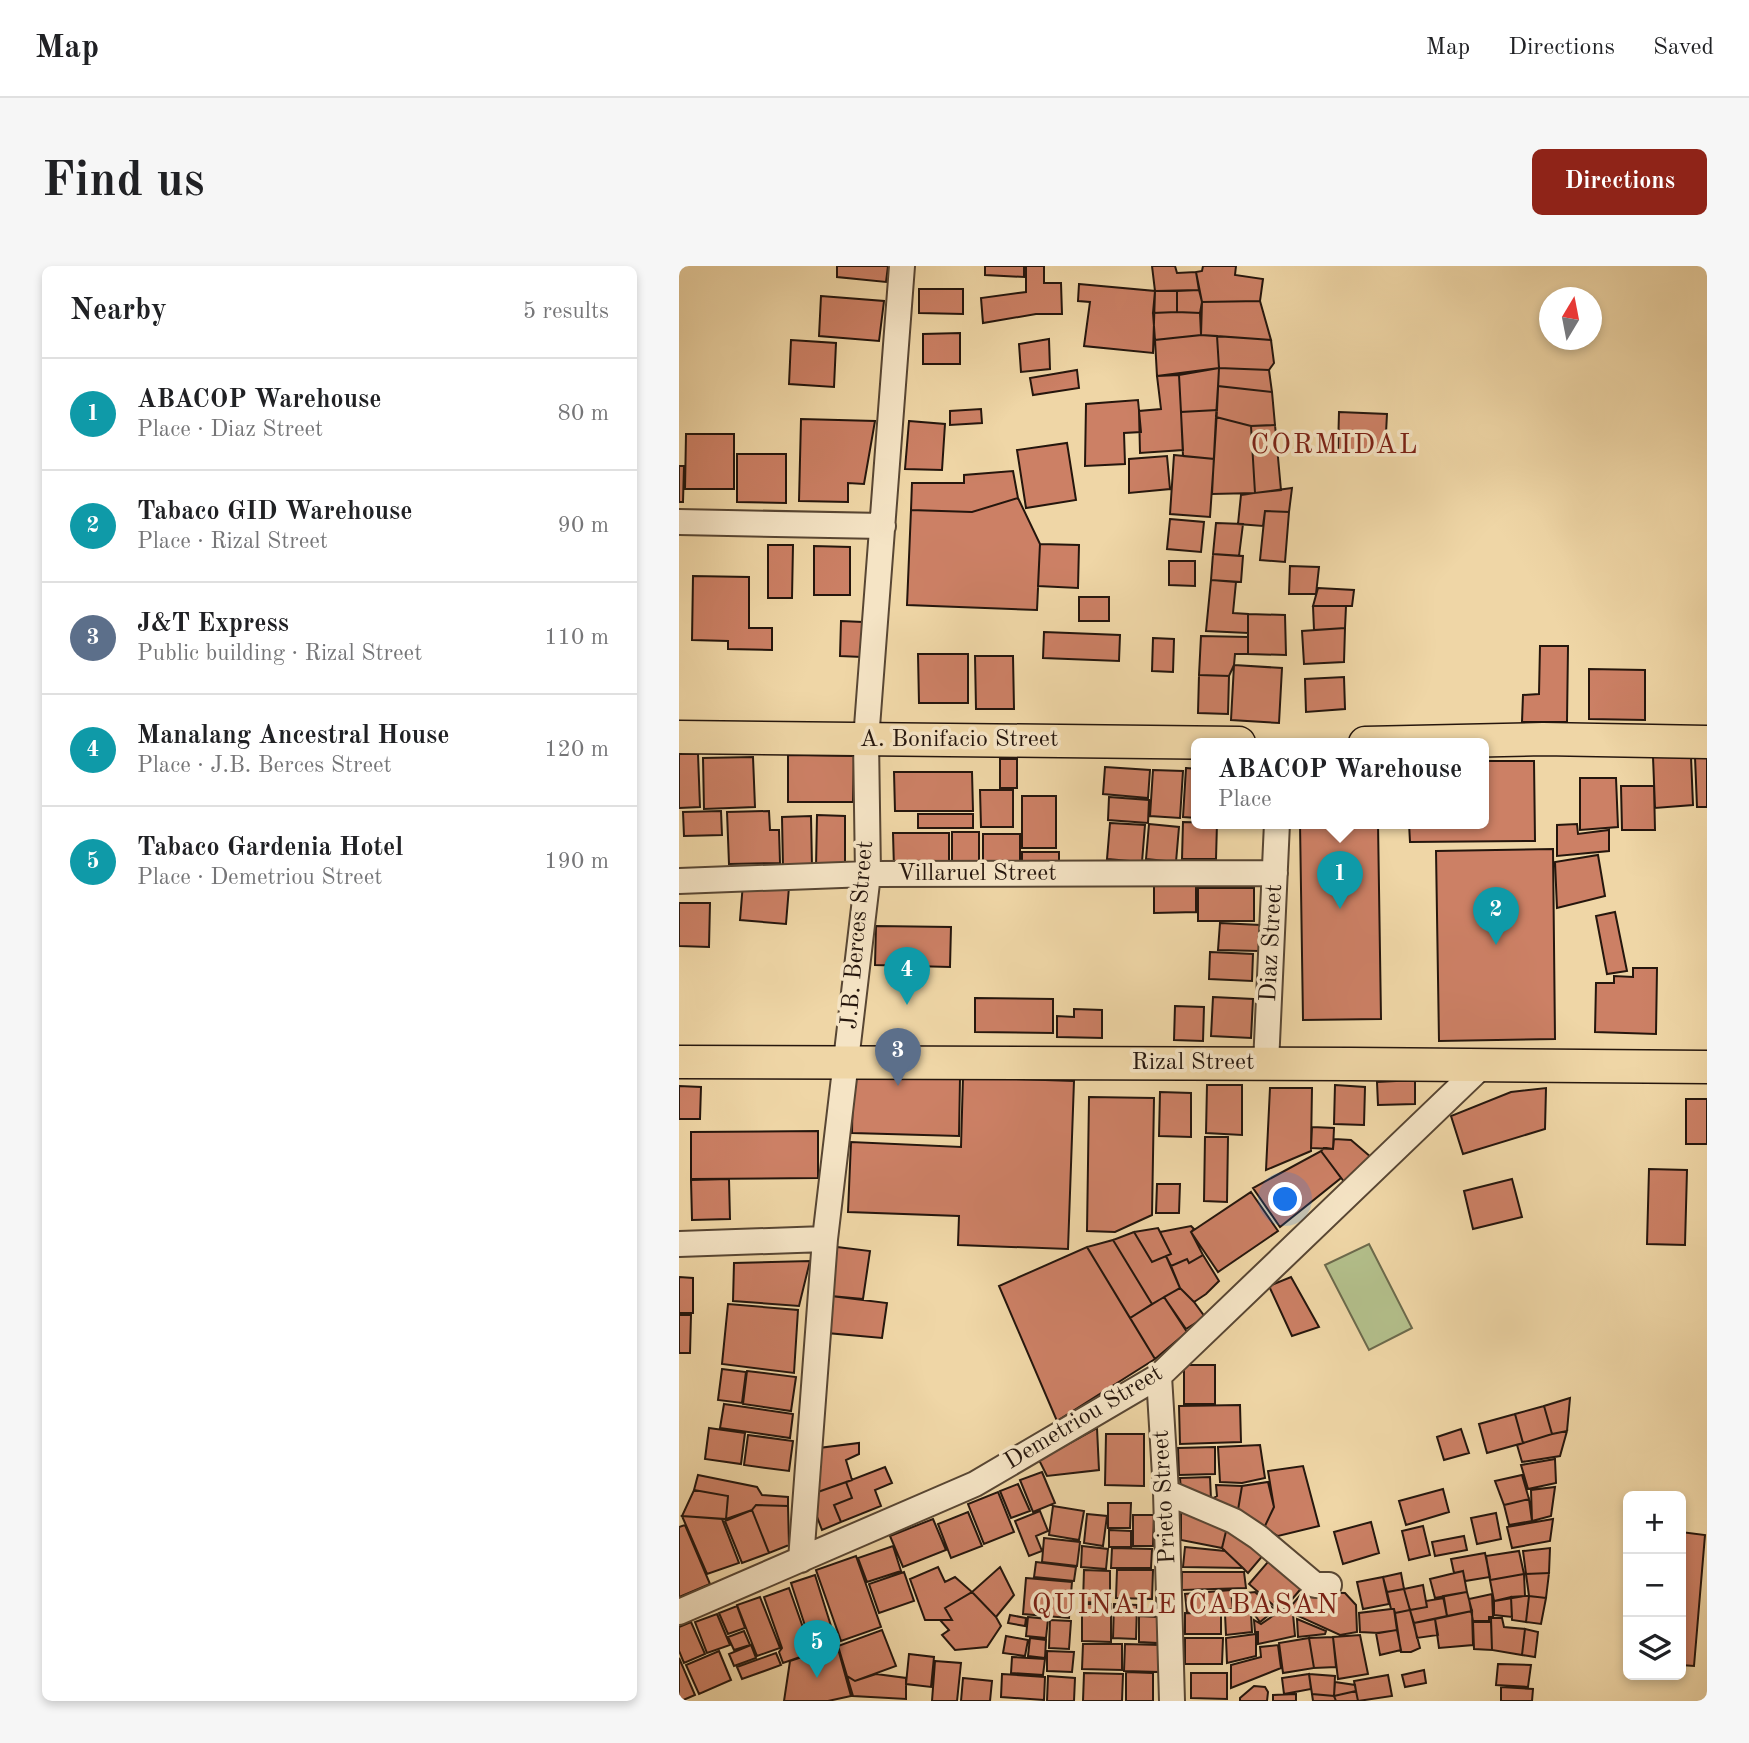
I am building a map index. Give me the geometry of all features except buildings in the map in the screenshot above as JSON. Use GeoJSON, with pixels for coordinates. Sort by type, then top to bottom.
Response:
{"type":"FeatureCollection","features":[{"type":"Feature","properties":{"kind":"main road","name":"A. Bonifacio Street"},"geometry":{"type":"LineString","coordinates":[[679,737],[1191,743]]}},
{"type":"Feature","properties":{"kind":"main road"},"geometry":{"type":"LineString","coordinates":[[1489,740],[1707,742]]}},
{"type":"Feature","properties":{"kind":"main road","name":"Rizal Street"},"geometry":{"type":"LineString","coordinates":[[679,1062],[1707,1067]]}},
{"type":"Feature","properties":{"kind":"street","name":"J.B. Berces Street"},"geometry":{"type":"LineString","coordinates":[[800,1560],[825,1239],[868,874],[866,740],[902,266]]}},
{"type":"Feature","properties":{"kind":"street"},"geometry":{"type":"LineString","coordinates":[[679,522],[883,526]]}},
{"type":"Feature","properties":{"kind":"street","name":"Diaz Street"},"geometry":{"type":"LineString","coordinates":[[1266,1063],[1277,829]]}},
{"type":"Feature","properties":{"kind":"street","name":"Villaruel Street"},"geometry":{"type":"LineString","coordinates":[[679,881],[868,874],[1275,873]]}},
{"type":"Feature","properties":{"kind":"street","name":"Demetriou Street"},"geometry":{"type":"LineString","coordinates":[[679,1612],[975,1484],[1159,1376],[1483,1065]]}},
{"type":"Feature","properties":{"kind":"street"},"geometry":{"type":"LineString","coordinates":[[679,1244],[825,1239]]}},
{"type":"Feature","properties":{"kind":"street","name":"Prieto Street"},"geometry":{"type":"LineString","coordinates":[[1159,1376],[1166,1492],[1172,1701]]}},
{"type":"Feature","properties":{"kind":"street"},"geometry":{"type":"LineString","coordinates":[[1166,1492],[1234,1521],[1258,1537],[1315,1584],[1329,1585]]}},
{"type":"Feature","properties":{"kind":"green space"},"geometry":{"type":"Polygon","coordinates":[[[1369,1244],[1412,1328],[1369,1350],[1325,1265],[1369,1244]]]}},
{"type":"Feature","properties":{"kind":"place","name":"ABACOP Warehouse"},"geometry":{"type":"Point","coordinates":[1340,909]}},
{"type":"Feature","properties":{"kind":"place","name":"Tabaco GID Warehouse"},"geometry":{"type":"Point","coordinates":[1496,945]}},
{"type":"Feature","properties":{"kind":"place","name":"Manalang Ancestral House"},"geometry":{"type":"Point","coordinates":[907,1005]}},
{"type":"Feature","properties":{"kind":"place","name":"J&T Express"},"geometry":{"type":"Point","coordinates":[898,1086]}},
{"type":"Feature","properties":{"kind":"place","name":"Tabaco Gardenia Hotel"},"geometry":{"type":"Point","coordinates":[817,1678]}},
{"type":"Feature","properties":{"kind":"district","name":"CORMIDAL"},"geometry":{"type":"Point","coordinates":[1335,446]}},
{"type":"Feature","properties":{"kind":"district","name":"QUINALE CABASAN"},"geometry":{"type":"Point","coordinates":[1186,1606]}}]}
